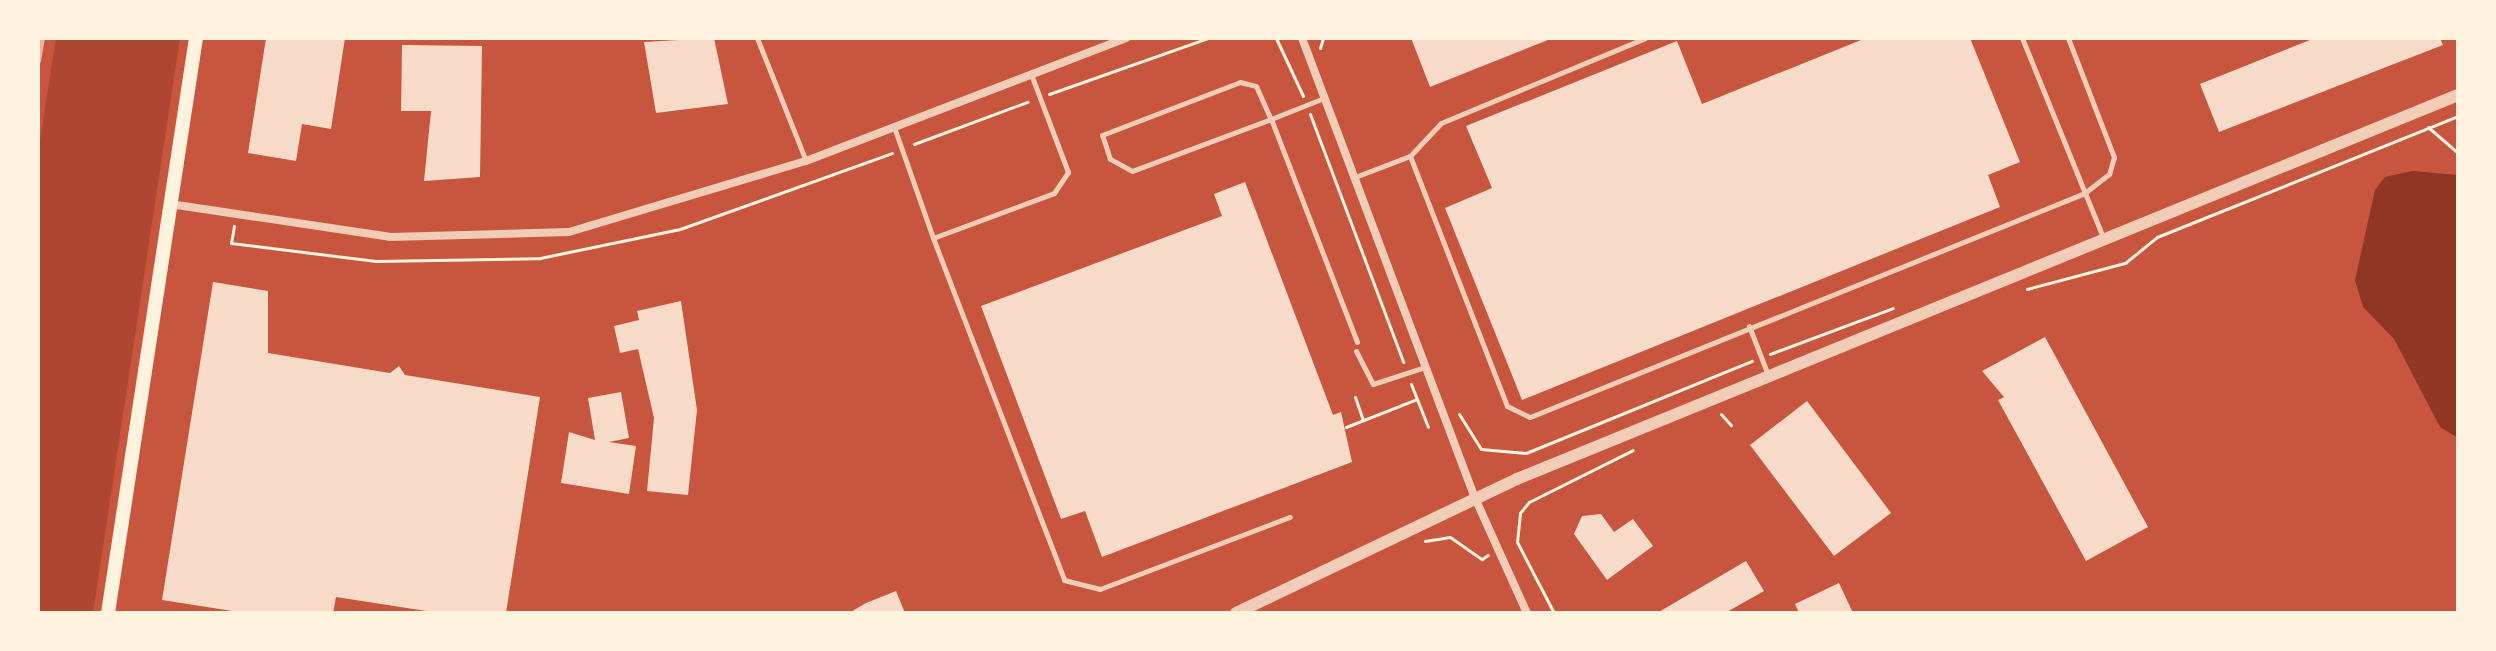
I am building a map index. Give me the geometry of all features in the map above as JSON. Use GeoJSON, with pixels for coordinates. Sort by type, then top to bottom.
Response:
{"type":"FeatureCollection","features":[{"type":"Feature","properties":{"kind":"main road"},"geometry":{"type":"LineString","coordinates":[[108,613],[196,38]]}},
{"type":"Feature","properties":{"kind":"street"},"geometry":{"type":"LineString","coordinates":[[170,204],[390,237],[515,238],[616,222],[806,161],[1126,38]]}},
{"type":"Feature","properties":{"kind":"street"},"geometry":{"type":"LineString","coordinates":[[1302,38],[1475,498],[1527,613]]}},
{"type":"Feature","properties":{"kind":"street"},"geometry":{"type":"LineString","coordinates":[[1236,613],[1475,498],[2103,237],[2458,95]]}},
{"type":"Feature","properties":{"kind":"lane"},"geometry":{"type":"LineString","coordinates":[[757,38],[806,161]]}},
{"type":"Feature","properties":{"kind":"lane"},"geometry":{"type":"LineString","coordinates":[[1354,177],[1410,156],[1441,123],[1645,38]]}},
{"type":"Feature","properties":{"kind":"lane"},"geometry":{"type":"LineString","coordinates":[[2022,38],[2103,237]]}},
{"type":"Feature","properties":{"kind":"lane"},"geometry":{"type":"LineString","coordinates":[[1410,156],[1515,415],[1530,417],[1749,326],[2085,193],[2109,174],[2114,157],[2068,38]]}},
{"type":"Feature","properties":{"kind":"lane"},"geometry":{"type":"LineString","coordinates":[[933,238],[1066,183],[1066,164],[1031,74]]}},
{"type":"Feature","properties":{"kind":"lane"},"geometry":{"type":"LineString","coordinates":[[1324,98],[1271,119],[1132,171],[1115,165],[1102,135],[1240,82],[1256,86],[1271,119],[1357,342]]}},
{"type":"Feature","properties":{"kind":"lane"},"geometry":{"type":"LineString","coordinates":[[894,127],[933,238],[1064,580],[1100,589],[1290,517]]}},
{"type":"Feature","properties":{"kind":"lane"},"geometry":{"type":"LineString","coordinates":[[1749,326],[1768,375]]}},
{"type":"Feature","properties":{"kind":"lane"},"geometry":{"type":"LineString","coordinates":[[1356,351],[1373,384],[1425,367]]}},
{"type":"Feature","properties":{"kind":"path"},"geometry":{"type":"LineString","coordinates":[[1276,38],[1306,105],[1428,427]]}},
{"type":"Feature","properties":{"kind":"path"},"geometry":{"type":"LineString","coordinates":[[1323,38],[1325,45]]}},
{"type":"Feature","properties":{"kind":"path"},"geometry":{"type":"LineString","coordinates":[[2415,112],[2458,153]]}},
{"type":"Feature","properties":{"kind":"path"},"geometry":{"type":"LineString","coordinates":[[2013,295],[2113,268],[2157,237],[2458,116]]}},
{"type":"Feature","properties":{"kind":"path"},"geometry":{"type":"LineString","coordinates":[[1455,402],[1481,449],[1526,453],[1893,307]]}},
{"type":"Feature","properties":{"kind":"path"},"geometry":{"type":"LineString","coordinates":[[1355,397],[1363,420]]}},
{"type":"Feature","properties":{"kind":"path"},"geometry":{"type":"LineString","coordinates":[[1346,427],[1417,399]]}},
{"type":"Feature","properties":{"kind":"path"},"geometry":{"type":"LineString","coordinates":[[1708,419],[1722,413],[1731,425]]}},
{"type":"Feature","properties":{"kind":"path"},"geometry":{"type":"LineString","coordinates":[[1554,613],[1517,542],[1520,513],[1529,502],[1638,446]]}},
{"type":"Feature","properties":{"kind":"path"},"geometry":{"type":"LineString","coordinates":[[1420,543],[1463,540],[1482,559]]}},
{"type":"Feature","properties":{"kind":"shaded area"},"geometry":{"type":"Polygon","coordinates":[[[56,38],[180,38],[93,613],[38,613],[38,153],[56,38]]]}},
{"type":"Feature","properties":{"kind":"shaded area"},"geometry":{"type":"Polygon","coordinates":[[[2413,171],[2458,175],[2458,438],[2440,427],[2394,339],[2363,307],[2355,280],[2375,190],[2385,177],[2413,171]]]}},
{"type":"Feature","properties":{"kind":"building"},"geometry":{"type":"Polygon","coordinates":[[[266,38],[345,38],[331,129],[302,124],[296,161],[248,153],[266,38]]]}},
{"type":"Feature","properties":{"kind":"building"},"geometry":{"type":"Polygon","coordinates":[[[714,38],[728,104],[656,113],[644,42],[714,38]]]}},
{"type":"Feature","properties":{"kind":"building"},"geometry":{"type":"Polygon","coordinates":[[[1411,38],[1553,38],[1430,87],[1411,38]]]}},
{"type":"Feature","properties":{"kind":"building"},"geometry":{"type":"Polygon","coordinates":[[[1866,38],[1970,38],[2020,162],[1988,175],[2000,207],[1522,400],[1445,208],[1492,188],[1466,126],[1677,41],[1702,104],[1866,38]]]}},
{"type":"Feature","properties":{"kind":"building"},"geometry":{"type":"Polygon","coordinates":[[[2315,38],[2440,38],[2443,45],[2219,132],[2200,84],[2315,38]]]}},
{"type":"Feature","properties":{"kind":"building"},"geometry":{"type":"Polygon","coordinates":[[[402,45],[482,46],[480,177],[424,181],[431,111],[401,111],[402,45]]]}},
{"type":"Feature","properties":{"kind":"building"},"geometry":{"type":"Polygon","coordinates":[[[1245,182],[1333,415],[1341,412],[1352,462],[1102,557],[1085,511],[1061,519],[981,306],[1222,216],[1214,194],[1245,182]]]}},
{"type":"Feature","properties":{"kind":"building"},"geometry":{"type":"Polygon","coordinates":[[[213,282],[268,291],[268,353],[390,373],[399,366],[405,375],[540,397],[506,613],[439,613],[336,597],[333,613],[245,613],[162,600],[213,282]]]}},
{"type":"Feature","properties":{"kind":"building"},"geometry":{"type":"Polygon","coordinates":[[[681,301],[697,410],[688,495],[647,491],[654,418],[638,349],[620,353],[614,326],[639,320],[637,311],[681,301]]]}},
{"type":"Feature","properties":{"kind":"building"},"geometry":{"type":"Polygon","coordinates":[[[2045,337],[2148,527],[2086,561],[1998,400],[2004,397],[1982,371],[2045,337]]]}},
{"type":"Feature","properties":{"kind":"building"},"geometry":{"type":"Polygon","coordinates":[[[621,392],[629,438],[609,442],[636,446],[629,494],[561,483],[569,432],[595,440],[588,398],[621,392]]]}},
{"type":"Feature","properties":{"kind":"building"},"geometry":{"type":"Polygon","coordinates":[[[1807,401],[1891,513],[1834,556],[1750,445],[1807,401]]]}},
{"type":"Feature","properties":{"kind":"building"},"geometry":{"type":"Polygon","coordinates":[[[1601,514],[1614,532],[1633,519],[1653,546],[1607,580],[1574,534],[1582,516],[1601,514]]]}},
{"type":"Feature","properties":{"kind":"building"},"geometry":{"type":"Polygon","coordinates":[[[1746,561],[1764,591],[1725,613],[1657,613],[1746,561]]]}},
{"type":"Feature","properties":{"kind":"building"},"geometry":{"type":"Polygon","coordinates":[[[1839,583],[1853,613],[1799,613],[1795,604],[1839,583]]]}},
{"type":"Feature","properties":{"kind":"building"},"geometry":{"type":"Polygon","coordinates":[[[896,591],[905,613],[849,613],[866,603],[896,591]]]}},
{"type":"Feature","properties":{"kind":"railway"},"geometry":{"type":"LineString","coordinates":[[38,61],[42,38]]}}]}
